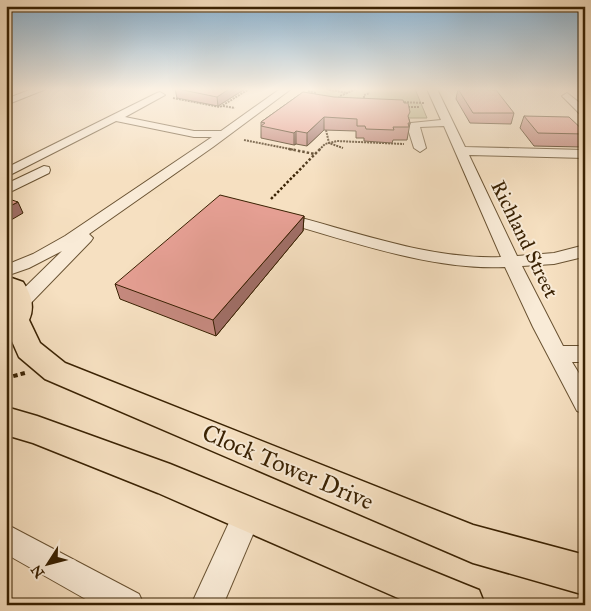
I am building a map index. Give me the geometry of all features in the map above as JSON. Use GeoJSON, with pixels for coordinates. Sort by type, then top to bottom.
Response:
{"type":"FeatureCollection","features":[{"type":"Feature","properties":{"kind":"main road","name":"Clock Tower Drive"},"geometry":{"type":"LineString","coordinates":[[13,310],[29,350],[55,370],[473,544],[585,576]]}},
{"type":"Feature","properties":{"kind":"main road"},"geometry":{"type":"LineString","coordinates":[[6,421],[37,430],[162,477],[464,605]]}},
{"type":"Feature","properties":{"kind":"street"},"geometry":{"type":"LineString","coordinates":[[6,173],[117,118]]}},
{"type":"Feature","properties":{"kind":"street"},"geometry":{"type":"LineString","coordinates":[[6,271],[35,260],[107,216],[247,118]]}},
{"type":"Feature","properties":{"kind":"street","name":"Richland Street"},"geometry":{"type":"LineString","coordinates":[[444,118],[512,261],[585,404]]}},
{"type":"Feature","properties":{"kind":"street"},"geometry":{"type":"LineString","coordinates":[[112,120],[194,134],[224,134]]}},
{"type":"Feature","properties":{"kind":"street"},"geometry":{"type":"LineString","coordinates":[[112,120],[187,139],[196,147],[204,149]]}},
{"type":"Feature","properties":{"kind":"street"},"geometry":{"type":"LineString","coordinates":[[416,146],[415,125],[427,122],[448,123]]}},
{"type":"Feature","properties":{"kind":"street"},"geometry":{"type":"LineString","coordinates":[[460,151],[585,154]]}},
{"type":"Feature","properties":{"kind":"street"},"geometry":{"type":"LineString","coordinates":[[6,190],[44,170]]}},
{"type":"Feature","properties":{"kind":"street"},"geometry":{"type":"LineString","coordinates":[[268,205],[415,252],[485,262],[546,260],[573,255],[585,250]]}},
{"type":"Feature","properties":{"kind":"street"},"geometry":{"type":"LineString","coordinates":[[13,310],[107,216]]}},
{"type":"Feature","properties":{"kind":"street"},"geometry":{"type":"LineString","coordinates":[[558,354],[585,354]]}},
{"type":"Feature","properties":{"kind":"street"},"geometry":{"type":"LineString","coordinates":[[207,605],[248,513]]}},
{"type":"Feature","properties":{"kind":"street"},"geometry":{"type":"LineString","coordinates":[[6,538],[128,605]]}},
{"type":"Feature","properties":{"kind":"path"},"geometry":{"type":"LineString","coordinates":[[326,130],[329,143]]}},
{"type":"Feature","properties":{"kind":"path"},"geometry":{"type":"LineString","coordinates":[[244,140],[316,154]]}},
{"type":"Feature","properties":{"kind":"path"},"geometry":{"type":"LineString","coordinates":[[268,205],[316,154],[329,143],[344,140],[416,146]]}},
{"type":"Feature","properties":{"kind":"path"},"geometry":{"type":"LineString","coordinates":[[329,143],[343,148]]}},
{"type":"Feature","properties":{"kind":"path"},"geometry":{"type":"LineString","coordinates":[[6,378],[23,375],[26,372]]}},
{"type":"Feature","properties":{"kind":"building"},"geometry":{"type":"Polygon","coordinates":[[[267,118],[323,118],[307,133],[296,131],[294,133],[261,126],[265,123],[261,122],[267,118]]]}},
{"type":"Feature","properties":{"kind":"building"},"geometry":{"type":"Polygon","coordinates":[[[332,118],[408,118],[410,123],[408,123],[409,127],[393,127],[394,130],[366,129],[365,126],[357,126],[357,119],[332,118]]]}},
{"type":"Feature","properties":{"kind":"building"},"geometry":{"type":"Polygon","coordinates":[[[525,118],[570,118],[585,134],[538,133],[525,118]]]}},
{"type":"Feature","properties":{"kind":"building"},"geometry":{"type":"Polygon","coordinates":[[[220,195],[304,216],[213,320],[115,284],[220,195]]]}},
{"type":"Feature","properties":{"kind":"building"},"geometry":{"type":"Polygon","coordinates":[[[6,198],[18,202],[6,208],[6,198]]]}}]}
